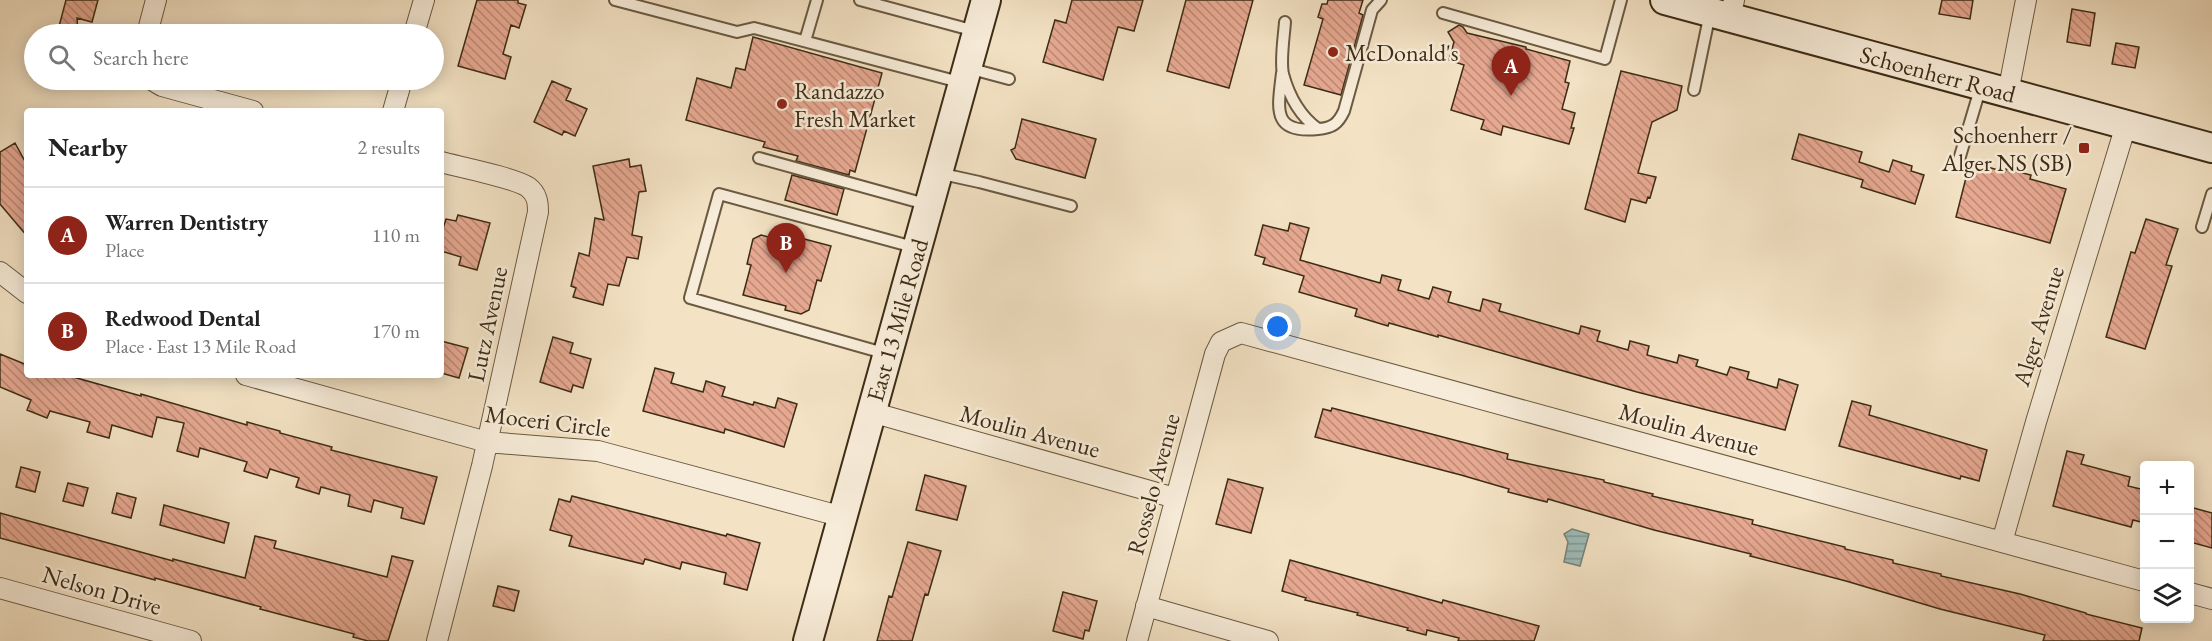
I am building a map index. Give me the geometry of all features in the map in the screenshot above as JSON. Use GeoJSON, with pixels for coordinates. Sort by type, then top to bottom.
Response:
{"type":"FeatureCollection","features":[{"type":"Feature","properties":{"kind":"main road","name":"East 13 Mile Road"},"geometry":{"type":"LineString","coordinates":[[808,641],[986,0]]}},
{"type":"Feature","properties":{"kind":"main road","name":"Schoenherr Road"},"geometry":{"type":"LineString","coordinates":[[1665,0],[1725,10],[1981,86],[2212,148]]}},
{"type":"Feature","properties":{"kind":"street"},"geometry":{"type":"LineString","coordinates":[[150,24],[156,0]]}},
{"type":"Feature","properties":{"kind":"street"},"geometry":{"type":"LineString","coordinates":[[417,24],[424,0]]}},
{"type":"Feature","properties":{"kind":"street"},"geometry":{"type":"LineString","coordinates":[[2008,93],[2026,0]]}},
{"type":"Feature","properties":{"kind":"street"},"geometry":{"type":"LineString","coordinates":[[178,90],[242,108]]}},
{"type":"Feature","properties":{"kind":"street"},"geometry":{"type":"LineString","coordinates":[[394,108],[399,90]]}},
{"type":"Feature","properties":{"kind":"street","name":"Alger Avenue"},"geometry":{"type":"LineString","coordinates":[[2002,542],[2126,125]]}},
{"type":"Feature","properties":{"kind":"street","name":"Lutz Avenue"},"geometry":{"type":"LineString","coordinates":[[436,641],[487,442],[538,212],[538,201],[534,193],[522,184],[444,163]]}},
{"type":"Feature","properties":{"kind":"street"},"geometry":{"type":"LineString","coordinates":[[0,272],[24,291]]}},
{"type":"Feature","properties":{"kind":"street","name":"Moulin Avenue"},"geometry":{"type":"LineString","coordinates":[[1221,342],[1234,335],[1247,333],[2140,580]]}},
{"type":"Feature","properties":{"kind":"street","name":"Rosselo Avenue"},"geometry":{"type":"LineString","coordinates":[[1137,641],[1213,361],[1221,342]]}},
{"type":"Feature","properties":{"kind":"street","name":"Moceri Circle"},"geometry":{"type":"LineString","coordinates":[[257,378],[487,442],[598,451],[843,517]]}},
{"type":"Feature","properties":{"kind":"street","name":"Moulin Avenue"},"geometry":{"type":"LineString","coordinates":[[872,412],[1176,498]]}},
{"type":"Feature","properties":{"kind":"street","name":"Nelson Drive"},"geometry":{"type":"LineString","coordinates":[[0,588],[191,641]]}},
{"type":"Feature","properties":{"kind":"street"},"geometry":{"type":"LineString","coordinates":[[2194,594],[2212,599]]}},
{"type":"Feature","properties":{"kind":"street"},"geometry":{"type":"LineString","coordinates":[[1146,606],[1268,641]]}},
{"type":"Feature","properties":{"kind":"lane"},"geometry":{"type":"LineString","coordinates":[[615,0],[737,32],[754,28],[965,76],[1009,79]]}},
{"type":"Feature","properties":{"kind":"lane"},"geometry":{"type":"LineString","coordinates":[[805,41],[817,0]]}},
{"type":"Feature","properties":{"kind":"lane"},"geometry":{"type":"LineString","coordinates":[[860,0],[978,31]]}},
{"type":"Feature","properties":{"kind":"lane"},"geometry":{"type":"LineString","coordinates":[[1284,22],[1278,110],[1282,120],[1298,130],[1330,128],[1341,118],[1372,10],[1381,0]]}},
{"type":"Feature","properties":{"kind":"lane"},"geometry":{"type":"LineString","coordinates":[[1445,7],[1605,59],[1621,0]]}},
{"type":"Feature","properties":{"kind":"lane"},"geometry":{"type":"LineString","coordinates":[[1694,90],[1725,10]]}},
{"type":"Feature","properties":{"kind":"lane"},"geometry":{"type":"LineString","coordinates":[[1282,73],[1297,108],[1303,117],[1318,129]]}},
{"type":"Feature","properties":{"kind":"lane"},"geometry":{"type":"LineString","coordinates":[[1958,163],[1981,86]]}},
{"type":"Feature","properties":{"kind":"lane"},"geometry":{"type":"LineString","coordinates":[[759,159],[929,205]]}},
{"type":"Feature","properties":{"kind":"lane"},"geometry":{"type":"LineString","coordinates":[[938,173],[1071,206]]}},
{"type":"Feature","properties":{"kind":"lane"},"geometry":{"type":"LineString","coordinates":[[888,354],[690,298],[719,194],[917,248]]}},
{"type":"Feature","properties":{"kind":"lane"},"geometry":{"type":"LineString","coordinates":[[2202,227],[2212,194]]}},
{"type":"Feature","properties":{"kind":"water"},"geometry":{"type":"Polygon","coordinates":[[[1572,529],[1589,534],[1580,566],[1564,562],[1568,542],[1564,534],[1572,529]]]}},
{"type":"Feature","properties":{"kind":"building"},"geometry":{"type":"Polygon","coordinates":[[[66,0],[98,0],[92,22],[77,18],[77,24],[60,24],[66,0]]]}},
{"type":"Feature","properties":{"kind":"building"},"geometry":{"type":"Polygon","coordinates":[[[477,0],[518,0],[518,3],[526,5],[519,28],[511,25],[503,54],[511,57],[505,79],[458,66],[477,0]]]}},
{"type":"Feature","properties":{"kind":"building"},"geometry":{"type":"Polygon","coordinates":[[[1072,0],[1143,0],[1134,31],[1118,27],[1103,80],[1043,62],[1055,20],[1066,23],[1072,0]]]}},
{"type":"Feature","properties":{"kind":"building"},"geometry":{"type":"Polygon","coordinates":[[[1186,0],[1253,0],[1229,88],[1167,71],[1186,0]]]}},
{"type":"Feature","properties":{"kind":"building","name":"McDonald's"},"geometry":{"type":"Polygon","coordinates":[[[1328,0],[1363,0],[1359,13],[1363,15],[1341,95],[1304,85],[1323,19],[1318,17],[1322,4],[1327,4],[1328,0]]]}},
{"type":"Feature","properties":{"kind":"building"},"geometry":{"type":"Polygon","coordinates":[[[1942,0],[1973,0],[1970,19],[1939,14],[1942,0]]]}},
{"type":"Feature","properties":{"kind":"building"},"geometry":{"type":"Polygon","coordinates":[[[2072,9],[2095,13],[2090,46],[2067,42],[2072,9]]]}},
{"type":"Feature","properties":{"kind":"building"},"geometry":{"type":"Polygon","coordinates":[[[1459,25],[1467,33],[1526,47],[1526,49],[1570,61],[1565,82],[1569,83],[1562,109],[1575,113],[1571,128],[1574,128],[1569,144],[1503,126],[1501,135],[1481,129],[1484,120],[1451,110],[1464,65],[1449,60],[1454,42],[1448,32],[1459,25]]]}},
{"type":"Feature","properties":{"kind":"building","name":"Randazzo Fresh Market"},"geometry":{"type":"Polygon","coordinates":[[[753,37],[882,73],[855,172],[850,170],[849,175],[796,161],[798,156],[763,147],[765,142],[686,120],[697,78],[731,88],[736,68],[745,70],[753,37]]]}},
{"type":"Feature","properties":{"kind":"building"},"geometry":{"type":"Polygon","coordinates":[[[2116,43],[2139,47],[2135,68],[2112,64],[2116,43]]]}},
{"type":"Feature","properties":{"kind":"building"},"geometry":{"type":"Polygon","coordinates":[[[1621,71],[1682,86],[1677,110],[1652,122],[1638,173],[1656,177],[1650,198],[1648,197],[1646,203],[1631,199],[1625,222],[1585,209],[1621,71]]]}},
{"type":"Feature","properties":{"kind":"building"},"geometry":{"type":"Polygon","coordinates":[[[552,81],[571,89],[566,100],[587,109],[575,136],[564,131],[562,135],[534,122],[552,81]]]}},
{"type":"Feature","properties":{"kind":"building"},"geometry":{"type":"Polygon","coordinates":[[[1022,119],[1096,139],[1085,178],[1016,159],[1011,150],[1015,148],[1022,119]]]}},
{"type":"Feature","properties":{"kind":"building"},"geometry":{"type":"Polygon","coordinates":[[[1799,134],[1862,152],[1859,162],[1889,172],[1893,160],[1912,166],[1911,171],[1924,175],[1915,204],[1861,187],[1863,180],[1792,159],[1799,134]]]}},
{"type":"Feature","properties":{"kind":"building"},"geometry":{"type":"Polygon","coordinates":[[[15,143],[24,160],[24,232],[0,204],[0,152],[15,143]]]}},
{"type":"Feature","properties":{"kind":"building"},"geometry":{"type":"Polygon","coordinates":[[[629,159],[630,167],[641,165],[646,191],[639,192],[632,235],[642,237],[638,259],[627,257],[619,286],[608,284],[603,305],[573,297],[576,288],[571,286],[579,253],[589,256],[595,218],[604,220],[593,166],[629,159]]]}},
{"type":"Feature","properties":{"kind":"building"},"geometry":{"type":"Polygon","coordinates":[[[1970,162],[2005,172],[2006,169],[2031,175],[2030,179],[2066,189],[2050,243],[1956,217],[1970,162]]]}},
{"type":"Feature","properties":{"kind":"building"},"geometry":{"type":"Polygon","coordinates":[[[792,175],[844,189],[837,215],[785,200],[792,175]]]}},
{"type":"Feature","properties":{"kind":"building"},"geometry":{"type":"Polygon","coordinates":[[[458,215],[490,223],[477,270],[459,265],[461,257],[444,252],[446,219],[456,221],[458,215]]]}},
{"type":"Feature","properties":{"kind":"building"},"geometry":{"type":"Polygon","coordinates":[[[2146,219],[2178,229],[2166,265],[2172,266],[2145,349],[2106,337],[2131,252],[2135,253],[2146,219]]]}},
{"type":"Feature","properties":{"kind":"building"},"geometry":{"type":"Polygon","coordinates":[[[1290,223],[1309,228],[1300,260],[1380,283],[1382,275],[1401,280],[1398,290],[1429,299],[1433,287],[1451,292],[1448,302],[1480,311],[1483,299],[1501,304],[1499,311],[1579,334],[1581,326],[1600,331],[1597,341],[1628,350],[1630,341],[1649,346],[1647,355],[1677,363],[1679,355],[1698,360],[1696,366],[1727,375],[1730,367],[1749,372],[1747,379],[1777,388],[1779,379],[1798,385],[1785,430],[1637,392],[1438,335],[1438,337],[1389,323],[1388,326],[1355,316],[1357,309],[1299,292],[1304,276],[1263,264],[1265,258],[1255,255],[1263,225],[1288,231],[1290,223]]]}},
{"type":"Feature","properties":{"kind":"building"},"geometry":{"type":"Polygon","coordinates":[[[761,235],[787,242],[789,235],[831,246],[821,281],[817,280],[809,310],[801,314],[785,310],[786,306],[743,295],[751,265],[747,264],[753,239],[761,235]]]}},
{"type":"Feature","properties":{"kind":"building"},"geometry":{"type":"Polygon","coordinates":[[[553,337],[573,343],[570,353],[591,359],[583,388],[573,385],[571,392],[540,382],[553,337]]]}},
{"type":"Feature","properties":{"kind":"building"},"geometry":{"type":"Polygon","coordinates":[[[444,342],[468,348],[459,378],[444,374],[444,342]]]}},
{"type":"Feature","properties":{"kind":"building"},"geometry":{"type":"Polygon","coordinates":[[[0,354],[24,364],[24,378],[77,378],[247,425],[247,422],[280,431],[280,433],[332,447],[331,450],[437,477],[424,524],[401,518],[403,508],[374,500],[371,512],[348,506],[350,495],[321,487],[319,494],[296,487],[299,478],[270,469],[267,478],[244,471],[247,462],[200,448],[198,457],[177,451],[184,423],[157,417],[152,437],[112,425],[109,438],[87,432],[90,422],[50,411],[47,418],[27,410],[31,400],[0,387],[0,354]]]}},
{"type":"Feature","properties":{"kind":"building"},"geometry":{"type":"Polygon","coordinates":[[[655,368],[674,373],[671,383],[703,392],[706,381],[725,387],[722,396],[753,405],[754,402],[775,408],[778,398],[797,404],[784,447],[725,429],[724,433],[643,411],[655,368]]]}},
{"type":"Feature","properties":{"kind":"building"},"geometry":{"type":"Polygon","coordinates":[[[1852,401],[1871,406],[1869,415],[1987,450],[1979,481],[1961,476],[1960,479],[1839,446],[1852,401]]]}},
{"type":"Feature","properties":{"kind":"building"},"geometry":{"type":"Polygon","coordinates":[[[1332,408],[1508,454],[1507,459],[1604,480],[1604,482],[1653,494],[1652,496],[1753,520],[1752,524],[1893,560],[1893,563],[2020,594],[2142,628],[2139,641],[2043,641],[2045,635],[1940,609],[1750,556],[1751,554],[1654,530],[1548,499],[1547,502],[1508,492],[1509,489],[1461,475],[1315,437],[1323,409],[1331,411],[1332,408]]]}},
{"type":"Feature","properties":{"kind":"building"},"geometry":{"type":"Polygon","coordinates":[[[2067,451],[2084,455],[2081,464],[2130,477],[2128,486],[2140,489],[2140,522],[2133,520],[2131,527],[2053,506],[2067,451]]]}},
{"type":"Feature","properties":{"kind":"building"},"geometry":{"type":"Polygon","coordinates":[[[21,467],[40,472],[35,492],[16,487],[21,467]]]}},
{"type":"Feature","properties":{"kind":"building"},"geometry":{"type":"Polygon","coordinates":[[[925,475],[966,486],[957,520],[916,510],[925,475]]]}},
{"type":"Feature","properties":{"kind":"building"},"geometry":{"type":"Polygon","coordinates":[[[1228,479],[1263,488],[1251,533],[1216,524],[1228,479]]]}},
{"type":"Feature","properties":{"kind":"building"},"geometry":{"type":"Polygon","coordinates":[[[68,483],[88,488],[83,506],[63,501],[68,483]]]}},
{"type":"Feature","properties":{"kind":"building"},"geometry":{"type":"Polygon","coordinates":[[[117,493],[136,498],[131,518],[112,513],[117,493]]]}},
{"type":"Feature","properties":{"kind":"building"},"geometry":{"type":"Polygon","coordinates":[[[572,496],[760,543],[747,590],[724,584],[726,573],[682,562],[680,569],[645,559],[643,564],[569,546],[572,536],[550,530],[559,499],[570,502],[572,496]]]}},
{"type":"Feature","properties":{"kind":"building"},"geometry":{"type":"Polygon","coordinates":[[[164,505],[229,523],[224,543],[160,525],[164,505]]]}},
{"type":"Feature","properties":{"kind":"building"},"geometry":{"type":"Polygon","coordinates":[[[2194,508],[2212,513],[2212,548],[2194,543],[2194,508]]]}},
{"type":"Feature","properties":{"kind":"building"},"geometry":{"type":"Polygon","coordinates":[[[0,513],[173,561],[173,559],[245,578],[255,536],[276,541],[274,548],[387,577],[392,556],[413,561],[388,641],[368,641],[353,637],[354,634],[260,609],[261,607],[0,538],[0,513]]]}},
{"type":"Feature","properties":{"kind":"building"},"geometry":{"type":"Polygon","coordinates":[[[908,542],[941,551],[928,595],[925,594],[912,641],[877,641],[889,596],[892,597],[908,542]]]}},
{"type":"Feature","properties":{"kind":"building"},"geometry":{"type":"Polygon","coordinates":[[[1290,560],[1442,603],[1443,600],[1539,626],[1534,641],[1458,641],[1459,638],[1427,630],[1426,635],[1407,630],[1408,628],[1305,600],[1306,598],[1282,591],[1290,560]]]}},
{"type":"Feature","properties":{"kind":"building"},"geometry":{"type":"Polygon","coordinates":[[[498,586],[519,591],[514,611],[493,606],[498,586]]]}},
{"type":"Feature","properties":{"kind":"building"},"geometry":{"type":"Polygon","coordinates":[[[1063,592],[1097,601],[1089,631],[1085,630],[1083,639],[1053,631],[1063,592]]]}},
{"type":"Feature","properties":{"kind":"place","name":"McDonald's"},"geometry":{"type":"Point","coordinates":[1333,52]}},
{"type":"Feature","properties":{"kind":"place","name":"Warren Dentistry"},"geometry":{"type":"Point","coordinates":[1511,96]}},
{"type":"Feature","properties":{"kind":"place","name":"Randazzo Fresh Market"},"geometry":{"type":"Point","coordinates":[782,104]}},
{"type":"Feature","properties":{"kind":"place","name":"Schoenherr / Alger NS (SB)"},"geometry":{"type":"Point","coordinates":[2084,148]}},
{"type":"Feature","properties":{"kind":"place","name":"Redwood Dental"},"geometry":{"type":"Point","coordinates":[786,273]}}]}
